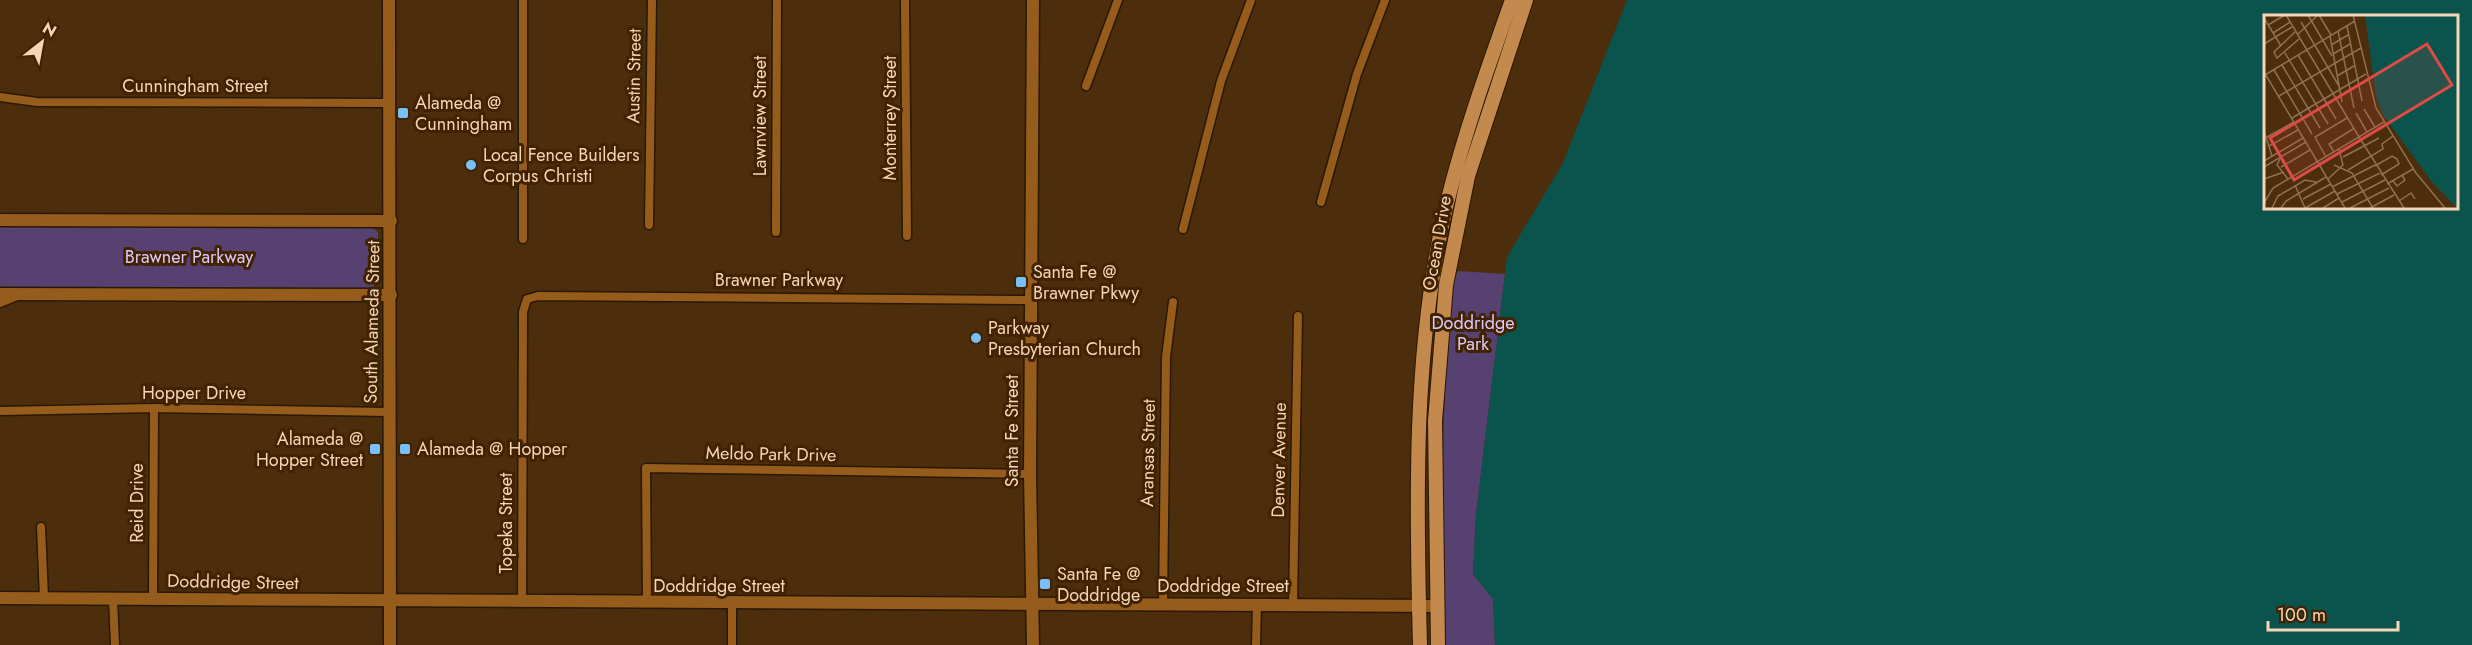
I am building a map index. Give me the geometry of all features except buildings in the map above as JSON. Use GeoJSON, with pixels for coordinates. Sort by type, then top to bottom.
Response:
{"type":"FeatureCollection","features":[{"type":"Feature","properties":{"kind":"main road","name":"South Alameda Street"},"geometry":{"type":"LineString","coordinates":[[389,0],[390,645]]}},
{"type":"Feature","properties":{"kind":"main road","name":"Santa Fe Street"},"geometry":{"type":"LineString","coordinates":[[1033,0],[1030,300],[1033,645]]}},
{"type":"Feature","properties":{"kind":"main road","name":"Ocean Drive"},"geometry":{"type":"LineString","coordinates":[[1507,34],[1512,0]]}},
{"type":"Feature","properties":{"kind":"main road","name":"Ocean Drive"},"geometry":{"type":"LineString","coordinates":[[1420,645],[1420,418],[1446,285],[1462,175],[1474,130],[1507,34],[1526,0]]}},
{"type":"Feature","properties":{"kind":"main road"},"geometry":{"type":"LineString","coordinates":[[0,220],[391,221]]}},
{"type":"Feature","properties":{"kind":"main road"},"geometry":{"type":"LineString","coordinates":[[0,294],[391,295]]}},
{"type":"Feature","properties":{"kind":"main road","name":"Ocean Drive"},"geometry":{"type":"LineString","coordinates":[[1434,341],[1438,645]]}},
{"type":"Feature","properties":{"kind":"main road","name":"Doddridge Street"},"geometry":{"type":"LineString","coordinates":[[0,598],[522,603],[1437,606]]}},
{"type":"Feature","properties":{"kind":"street"},"geometry":{"type":"LineString","coordinates":[[523,0],[523,239]]}},
{"type":"Feature","properties":{"kind":"street","name":"Austin Street"},"geometry":{"type":"LineString","coordinates":[[649,225],[652,0]]}},
{"type":"Feature","properties":{"kind":"street","name":"Lawnview Street"},"geometry":{"type":"LineString","coordinates":[[777,0],[777,232]]}},
{"type":"Feature","properties":{"kind":"street","name":"Monterrey Street"},"geometry":{"type":"LineString","coordinates":[[905,0],[907,236]]}},
{"type":"Feature","properties":{"kind":"street"},"geometry":{"type":"LineString","coordinates":[[1086,86],[1118,0]]}},
{"type":"Feature","properties":{"kind":"street"},"geometry":{"type":"LineString","coordinates":[[1184,229],[1221,81],[1251,0]]}},
{"type":"Feature","properties":{"kind":"street"},"geometry":{"type":"LineString","coordinates":[[1321,202],[1357,74],[1385,0]]}},
{"type":"Feature","properties":{"kind":"street","name":"Cunningham Street"},"geometry":{"type":"LineString","coordinates":[[0,97],[37,102],[389,102]]}},
{"type":"Feature","properties":{"kind":"street"},"geometry":{"type":"LineString","coordinates":[[0,303],[23,294]]}},
{"type":"Feature","properties":{"kind":"street","name":"Brawner Parkway"},"geometry":{"type":"LineString","coordinates":[[527,299],[538,296],[1030,300]]}},
{"type":"Feature","properties":{"kind":"street","name":"Topeka Street"},"geometry":{"type":"LineString","coordinates":[[522,603],[523,312],[527,299]]}},
{"type":"Feature","properties":{"kind":"street","name":"Aransas Street"},"geometry":{"type":"LineString","coordinates":[[1162,604],[1166,357],[1173,302]]}},
{"type":"Feature","properties":{"kind":"street","name":"Denver Avenue"},"geometry":{"type":"LineString","coordinates":[[1293,604],[1299,316]]}},
{"type":"Feature","properties":{"kind":"street","name":"Hopper Drive"},"geometry":{"type":"LineString","coordinates":[[0,411],[154,408],[388,412]]}},
{"type":"Feature","properties":{"kind":"street","name":"Reid Drive"},"geometry":{"type":"LineString","coordinates":[[153,598],[154,408]]}},
{"type":"Feature","properties":{"kind":"street","name":"Meldo Park Drive"},"geometry":{"type":"LineString","coordinates":[[647,603],[646,468],[1030,474]]}},
{"type":"Feature","properties":{"kind":"street"},"geometry":{"type":"LineString","coordinates":[[41,527],[44,598]]}},
{"type":"Feature","properties":{"kind":"street"},"geometry":{"type":"LineString","coordinates":[[113,599],[115,645]]}},
{"type":"Feature","properties":{"kind":"street"},"geometry":{"type":"LineString","coordinates":[[732,604],[732,645]]}},
{"type":"Feature","properties":{"kind":"street"},"geometry":{"type":"LineString","coordinates":[[1257,604],[1257,645]]}},
{"type":"Feature","properties":{"kind":"green space","name":"Brawner Parkway"},"geometry":{"type":"Polygon","coordinates":[[[0,226],[371,227],[378,232],[378,283],[372,289],[0,288],[0,226]]]}},
{"type":"Feature","properties":{"kind":"green space","name":"Doddridge Park"},"geometry":{"type":"Polygon","coordinates":[[[1458,271],[1505,274],[1476,515],[1473,574],[1493,599],[1495,645],[1445,645],[1444,415],[1449,324],[1454,278],[1458,271]]]}},
{"type":"Feature","properties":{"kind":"water"},"geometry":{"type":"Polygon","coordinates":[[[1627,0],[2472,0],[2472,645],[1495,645],[1493,599],[1473,574],[1476,515],[1507,257],[1563,163],[1627,0]]]}},
{"type":"Feature","properties":{"kind":"place","name":"Alameda @ Cunningham"},"geometry":{"type":"Point","coordinates":[403,113]}},
{"type":"Feature","properties":{"kind":"place","name":"Local Fence Builders Corpus Christi"},"geometry":{"type":"Point","coordinates":[471,165]}},
{"type":"Feature","properties":{"kind":"place","name":"Santa Fe @ Brawner Pkwy"},"geometry":{"type":"Point","coordinates":[1021,282]}},
{"type":"Feature","properties":{"kind":"place","name":"Parkway Presbyterian Church"},"geometry":{"type":"Point","coordinates":[976,338]}},
{"type":"Feature","properties":{"kind":"place","name":"Alameda @ Hopper Street"},"geometry":{"type":"Point","coordinates":[375,449]}},
{"type":"Feature","properties":{"kind":"place","name":"Alameda @ Hopper"},"geometry":{"type":"Point","coordinates":[405,449]}},
{"type":"Feature","properties":{"kind":"place","name":"Santa Fe @ Doddridge"},"geometry":{"type":"Point","coordinates":[1045,584]}}]}
